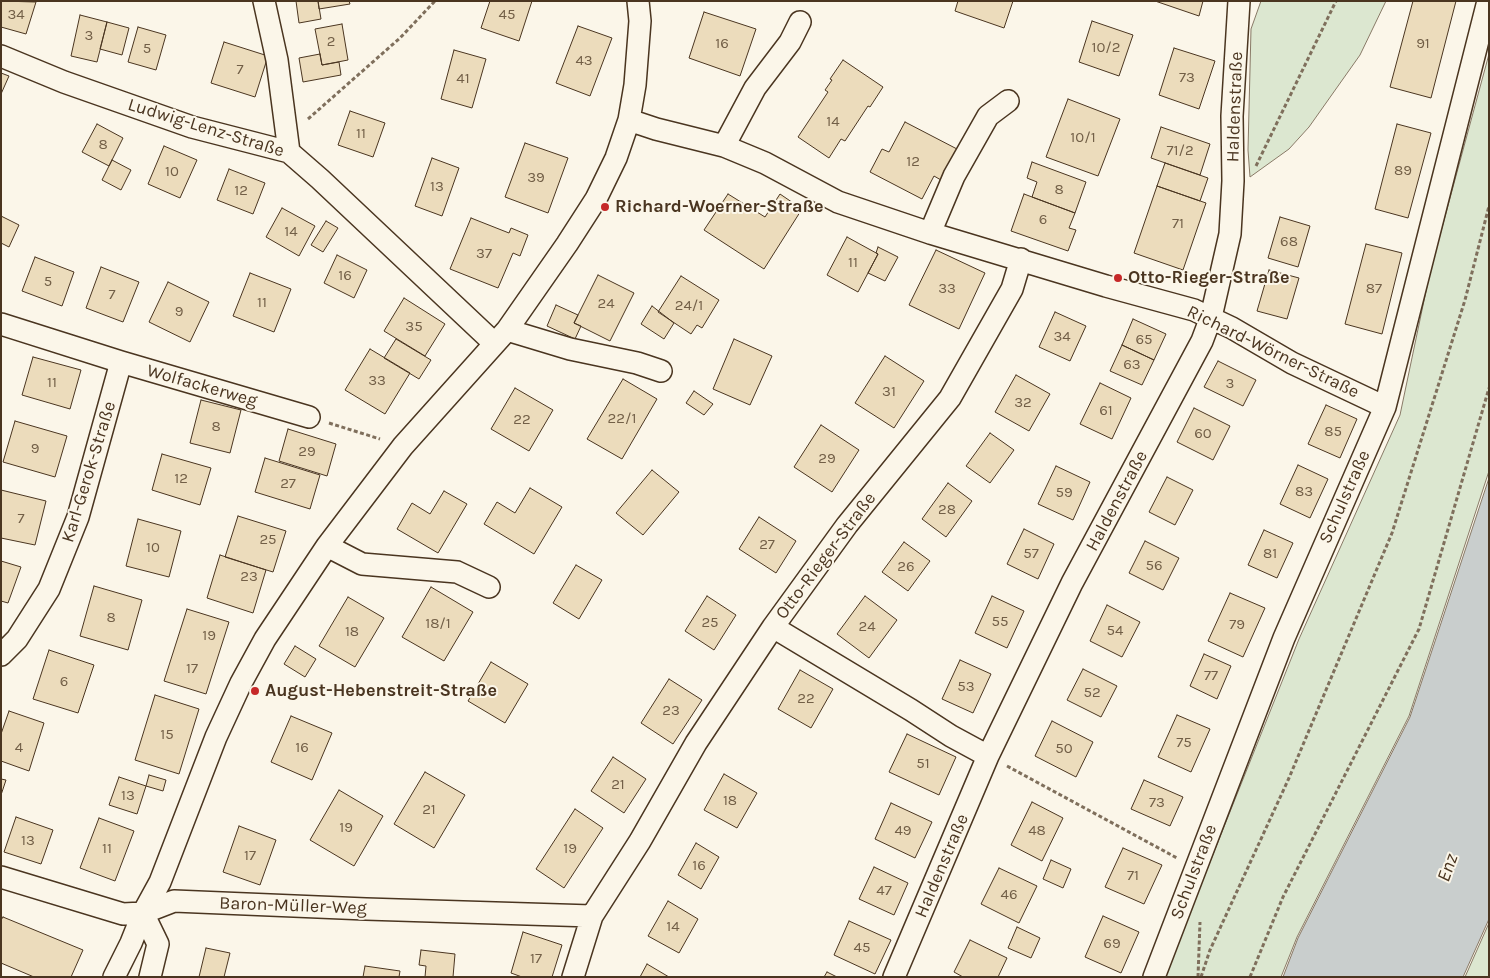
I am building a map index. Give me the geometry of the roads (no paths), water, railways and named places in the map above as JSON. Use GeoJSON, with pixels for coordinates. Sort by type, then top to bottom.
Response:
{"type":"FeatureCollection","features":[{"type":"Feature","properties":{"kind":"street"},"geometry":{"type":"LineString","coordinates":[[264,1],[277,60],[289,152]]}},
{"type":"Feature","properties":{"kind":"street"},"geometry":{"type":"LineString","coordinates":[[114,977],[143,913],[160,882],[216,737],[241,683],[265,639],[327,546],[403,446],[501,337],[567,244],[596,199],[616,158],[629,120],[635,86],[640,20],[638,1]]}},
{"type":"Feature","properties":{"kind":"street","name":"Haldenstraße"},"geometry":{"type":"LineString","coordinates":[[894,977],[988,756],[1072,583],[1202,342],[1211,317],[1230,234],[1233,181],[1232,116],[1239,1]]}},
{"type":"Feature","properties":{"kind":"street","name":"Schulstraße"},"geometry":{"type":"LineString","coordinates":[[1154,977],[1284,638],[1385,407],[1488,1]]}},
{"type":"Feature","properties":{"kind":"street"},"geometry":{"type":"LineString","coordinates":[[724,146],[755,88],[790,42],[800,22]]}},
{"type":"Feature","properties":{"kind":"street","name":"Ludwig-Lenz-Straße"},"geometry":{"type":"LineString","coordinates":[[1,56],[64,82],[192,126],[289,152],[501,337]]}},
{"type":"Feature","properties":{"kind":"street"},"geometry":{"type":"LineString","coordinates":[[930,233],[954,176],[988,116],[1008,102]]}},
{"type":"Feature","properties":{"kind":"street","name":"Richard-Wörner-Straße"},"geometry":{"type":"LineString","coordinates":[[629,120],[656,129],[724,146],[765,163],[838,202],[930,233],[1106,286],[1194,310],[1211,317],[1292,364],[1385,407]]}},
{"type":"Feature","properties":{"kind":"street","name":"Otto-Rieger-Straße"},"geometry":{"type":"LineString","coordinates":[[573,977],[592,916],[640,841],[696,742],[772,627],[847,525],[950,398],[1012,289],[1021,259]]}},
{"type":"Feature","properties":{"kind":"street","name":"Wolfackerweg"},"geometry":{"type":"LineString","coordinates":[[1,324],[121,362],[309,417]]}},
{"type":"Feature","properties":{"kind":"street"},"geometry":{"type":"LineString","coordinates":[[501,337],[637,363],[661,371]]}},
{"type":"Feature","properties":{"kind":"street","name":"Karl-Gerok-Straße"},"geometry":{"type":"LineString","coordinates":[[1,655],[17,639],[49,589],[78,517],[121,362]]}},
{"type":"Feature","properties":{"kind":"street"},"geometry":{"type":"LineString","coordinates":[[327,546],[362,564],[457,572],[489,587]]}},
{"type":"Feature","properties":{"kind":"street","name":"Otto-Rieger-Straße"},"geometry":{"type":"LineString","coordinates":[[772,627],[951,736],[988,756]]}},
{"type":"Feature","properties":{"kind":"street","name":"Baron-Müller-Weg"},"geometry":{"type":"LineString","coordinates":[[1,877],[123,914],[143,913],[174,901],[592,916]]}},
{"type":"Feature","properties":{"kind":"street"},"geometry":{"type":"LineString","coordinates":[[143,913],[158,944],[150,977]]}},
{"type":"Feature","properties":{"kind":"water","name":"Enz"},"geometry":{"type":"Polygon","coordinates":[[[1489,478],[1489,919],[1463,977],[1283,977],[1298,938],[1410,717],[1489,478]]]}},
{"type":"Feature","properties":{"kind":"place","name":"Richard-Woerner-Straße"},"geometry":{"type":"Point","coordinates":[605,207]}},
{"type":"Feature","properties":{"kind":"place","name":"Otto-Rieger-Straße"},"geometry":{"type":"Point","coordinates":[1118,278]}},
{"type":"Feature","properties":{"kind":"place","name":"August-Hebenstreit-Straße"},"geometry":{"type":"Point","coordinates":[255,691]}}]}
